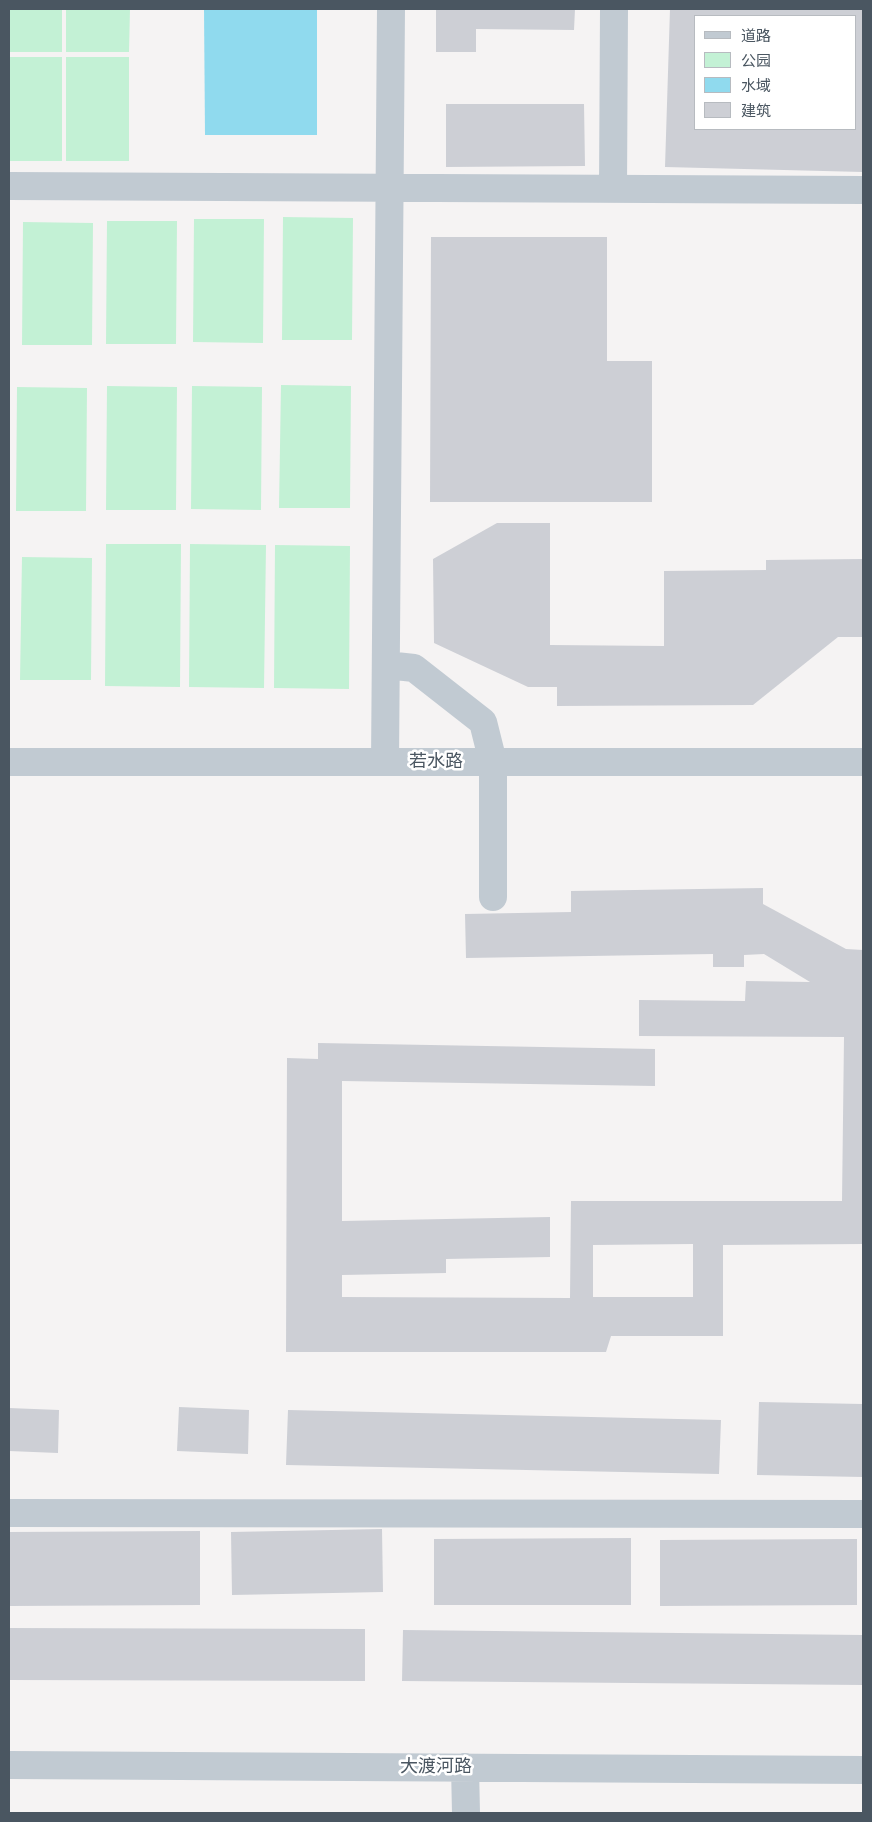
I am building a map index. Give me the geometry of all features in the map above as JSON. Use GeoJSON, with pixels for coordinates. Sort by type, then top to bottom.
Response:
{"type":"FeatureCollection","features":[{"type":"Feature","properties":{"kind":"street"},"geometry":{"type":"LineString","coordinates":[[384,762],[391,9]]}},
{"type":"Feature","properties":{"kind":"street"},"geometry":{"type":"LineString","coordinates":[[613,189],[614,9]]}},
{"type":"Feature","properties":{"kind":"street"},"geometry":{"type":"LineString","coordinates":[[9,186],[863,190]]}},
{"type":"Feature","properties":{"kind":"street"},"geometry":{"type":"LineString","coordinates":[[386,665],[414,668],[483,722],[493,762],[493,897]]}},
{"type":"Feature","properties":{"kind":"street","name":"若水路"},"geometry":{"type":"LineString","coordinates":[[9,762],[863,762]]}},
{"type":"Feature","properties":{"kind":"street"},"geometry":{"type":"LineString","coordinates":[[9,1513],[863,1514]]}},
{"type":"Feature","properties":{"kind":"street","name":"大渡河路"},"geometry":{"type":"LineString","coordinates":[[9,1765],[863,1770]]}},
{"type":"Feature","properties":{"kind":"street"},"geometry":{"type":"LineString","coordinates":[[465,1767],[466,1813]]}},
{"type":"Feature","properties":{"kind":"green space"},"geometry":{"type":"Polygon","coordinates":[[[9,9],[62,9],[62,52],[9,52],[9,9]]]}},
{"type":"Feature","properties":{"kind":"green space"},"geometry":{"type":"Polygon","coordinates":[[[66,9],[130,9],[129,52],[66,52],[66,9]]]}},
{"type":"Feature","properties":{"kind":"green space"},"geometry":{"type":"Polygon","coordinates":[[[9,57],[62,57],[62,161],[9,161],[9,57]]]}},
{"type":"Feature","properties":{"kind":"green space"},"geometry":{"type":"Polygon","coordinates":[[[66,57],[129,57],[129,161],[66,161],[66,57]]]}},
{"type":"Feature","properties":{"kind":"green space"},"geometry":{"type":"Polygon","coordinates":[[[283,217],[353,218],[352,340],[282,340],[283,217]]]}},
{"type":"Feature","properties":{"kind":"green space"},"geometry":{"type":"Polygon","coordinates":[[[194,219],[264,219],[263,343],[193,342],[194,219]]]}},
{"type":"Feature","properties":{"kind":"green space"},"geometry":{"type":"Polygon","coordinates":[[[107,221],[177,221],[176,344],[106,344],[107,221]]]}},
{"type":"Feature","properties":{"kind":"green space"},"geometry":{"type":"Polygon","coordinates":[[[23,222],[93,223],[92,345],[22,345],[23,222]]]}},
{"type":"Feature","properties":{"kind":"green space"},"geometry":{"type":"Polygon","coordinates":[[[281,385],[351,386],[350,508],[279,508],[281,385]]]}},
{"type":"Feature","properties":{"kind":"green space"},"geometry":{"type":"Polygon","coordinates":[[[107,386],[177,387],[176,510],[106,510],[107,386]]]}},
{"type":"Feature","properties":{"kind":"green space"},"geometry":{"type":"Polygon","coordinates":[[[192,386],[262,387],[261,510],[191,509],[192,386]]]}},
{"type":"Feature","properties":{"kind":"green space"},"geometry":{"type":"Polygon","coordinates":[[[17,387],[87,388],[86,511],[16,511],[17,387]]]}},
{"type":"Feature","properties":{"kind":"green space"},"geometry":{"type":"Polygon","coordinates":[[[106,544],[181,544],[180,687],[105,686],[106,544]]]}},
{"type":"Feature","properties":{"kind":"green space"},"geometry":{"type":"Polygon","coordinates":[[[190,544],[266,545],[264,688],[189,687],[190,544]]]}},
{"type":"Feature","properties":{"kind":"green space"},"geometry":{"type":"Polygon","coordinates":[[[275,545],[350,546],[349,689],[274,688],[275,545]]]}},
{"type":"Feature","properties":{"kind":"green space"},"geometry":{"type":"Polygon","coordinates":[[[22,557],[92,558],[91,680],[20,680],[22,557]]]}},
{"type":"Feature","properties":{"kind":"water"},"geometry":{"type":"Polygon","coordinates":[[[204,9],[317,9],[317,135],[205,135],[204,9]]]}},
{"type":"Feature","properties":{"kind":"building"},"geometry":{"type":"Polygon","coordinates":[[[436,9],[575,9],[574,30],[476,29],[476,52],[436,52],[436,9]]]}},
{"type":"Feature","properties":{"kind":"building"},"geometry":{"type":"Polygon","coordinates":[[[670,9],[863,9],[863,172],[665,167],[670,9]]]}},
{"type":"Feature","properties":{"kind":"building"},"geometry":{"type":"Polygon","coordinates":[[[446,104],[584,104],[585,166],[446,167],[446,104]]]}},
{"type":"Feature","properties":{"kind":"building"},"geometry":{"type":"Polygon","coordinates":[[[431,237],[607,237],[607,361],[652,361],[652,502],[430,502],[431,237]]]}},
{"type":"Feature","properties":{"kind":"building"},"geometry":{"type":"Polygon","coordinates":[[[497,523],[550,523],[550,645],[664,646],[664,571],[766,570],[766,560],[863,559],[863,637],[838,637],[753,705],[557,706],[557,687],[528,687],[434,643],[433,559],[497,523]]]}},
{"type":"Feature","properties":{"kind":"building"},"geometry":{"type":"Polygon","coordinates":[[[763,888],[763,904],[846,949],[863,950],[863,1244],[723,1245],[723,1336],[611,1336],[606,1352],[286,1352],[287,1058],[318,1059],[318,1043],[655,1049],[655,1086],[342,1081],[342,1221],[550,1217],[550,1257],[446,1259],[446,1273],[342,1275],[342,1297],[570,1298],[571,1201],[842,1201],[844,1037],[639,1036],[639,1000],[745,1001],[746,981],[810,982],[764,954],[744,955],[744,967],[713,967],[713,954],[466,958],[465,914],[571,912],[571,891],[763,888]],[[693,1244],[593,1245],[593,1297],[693,1297],[693,1244]]]}},
{"type":"Feature","properties":{"kind":"building"},"geometry":{"type":"Polygon","coordinates":[[[759,1402],[863,1404],[863,1477],[757,1475],[759,1402]]]}},
{"type":"Feature","properties":{"kind":"building"},"geometry":{"type":"Polygon","coordinates":[[[179,1407],[249,1410],[248,1454],[177,1451],[179,1407]]]}},
{"type":"Feature","properties":{"kind":"building"},"geometry":{"type":"Polygon","coordinates":[[[9,1408],[59,1410],[58,1453],[9,1451],[9,1408]]]}},
{"type":"Feature","properties":{"kind":"building"},"geometry":{"type":"Polygon","coordinates":[[[288,1410],[721,1420],[719,1474],[286,1465],[288,1410]]]}},
{"type":"Feature","properties":{"kind":"building"},"geometry":{"type":"Polygon","coordinates":[[[382,1529],[383,1592],[232,1595],[231,1532],[382,1529]]]}},
{"type":"Feature","properties":{"kind":"building"},"geometry":{"type":"Polygon","coordinates":[[[200,1531],[200,1605],[9,1606],[9,1532],[200,1531]]]}},
{"type":"Feature","properties":{"kind":"building"},"geometry":{"type":"Polygon","coordinates":[[[631,1538],[631,1605],[434,1605],[434,1539],[631,1538]]]}},
{"type":"Feature","properties":{"kind":"building"},"geometry":{"type":"Polygon","coordinates":[[[857,1539],[857,1605],[660,1606],[660,1540],[857,1539]]]}},
{"type":"Feature","properties":{"kind":"building"},"geometry":{"type":"Polygon","coordinates":[[[9,1628],[365,1629],[365,1681],[9,1680],[9,1628]]]}},
{"type":"Feature","properties":{"kind":"building"},"geometry":{"type":"Polygon","coordinates":[[[403,1630],[863,1635],[863,1685],[402,1681],[403,1630]]]}}]}
